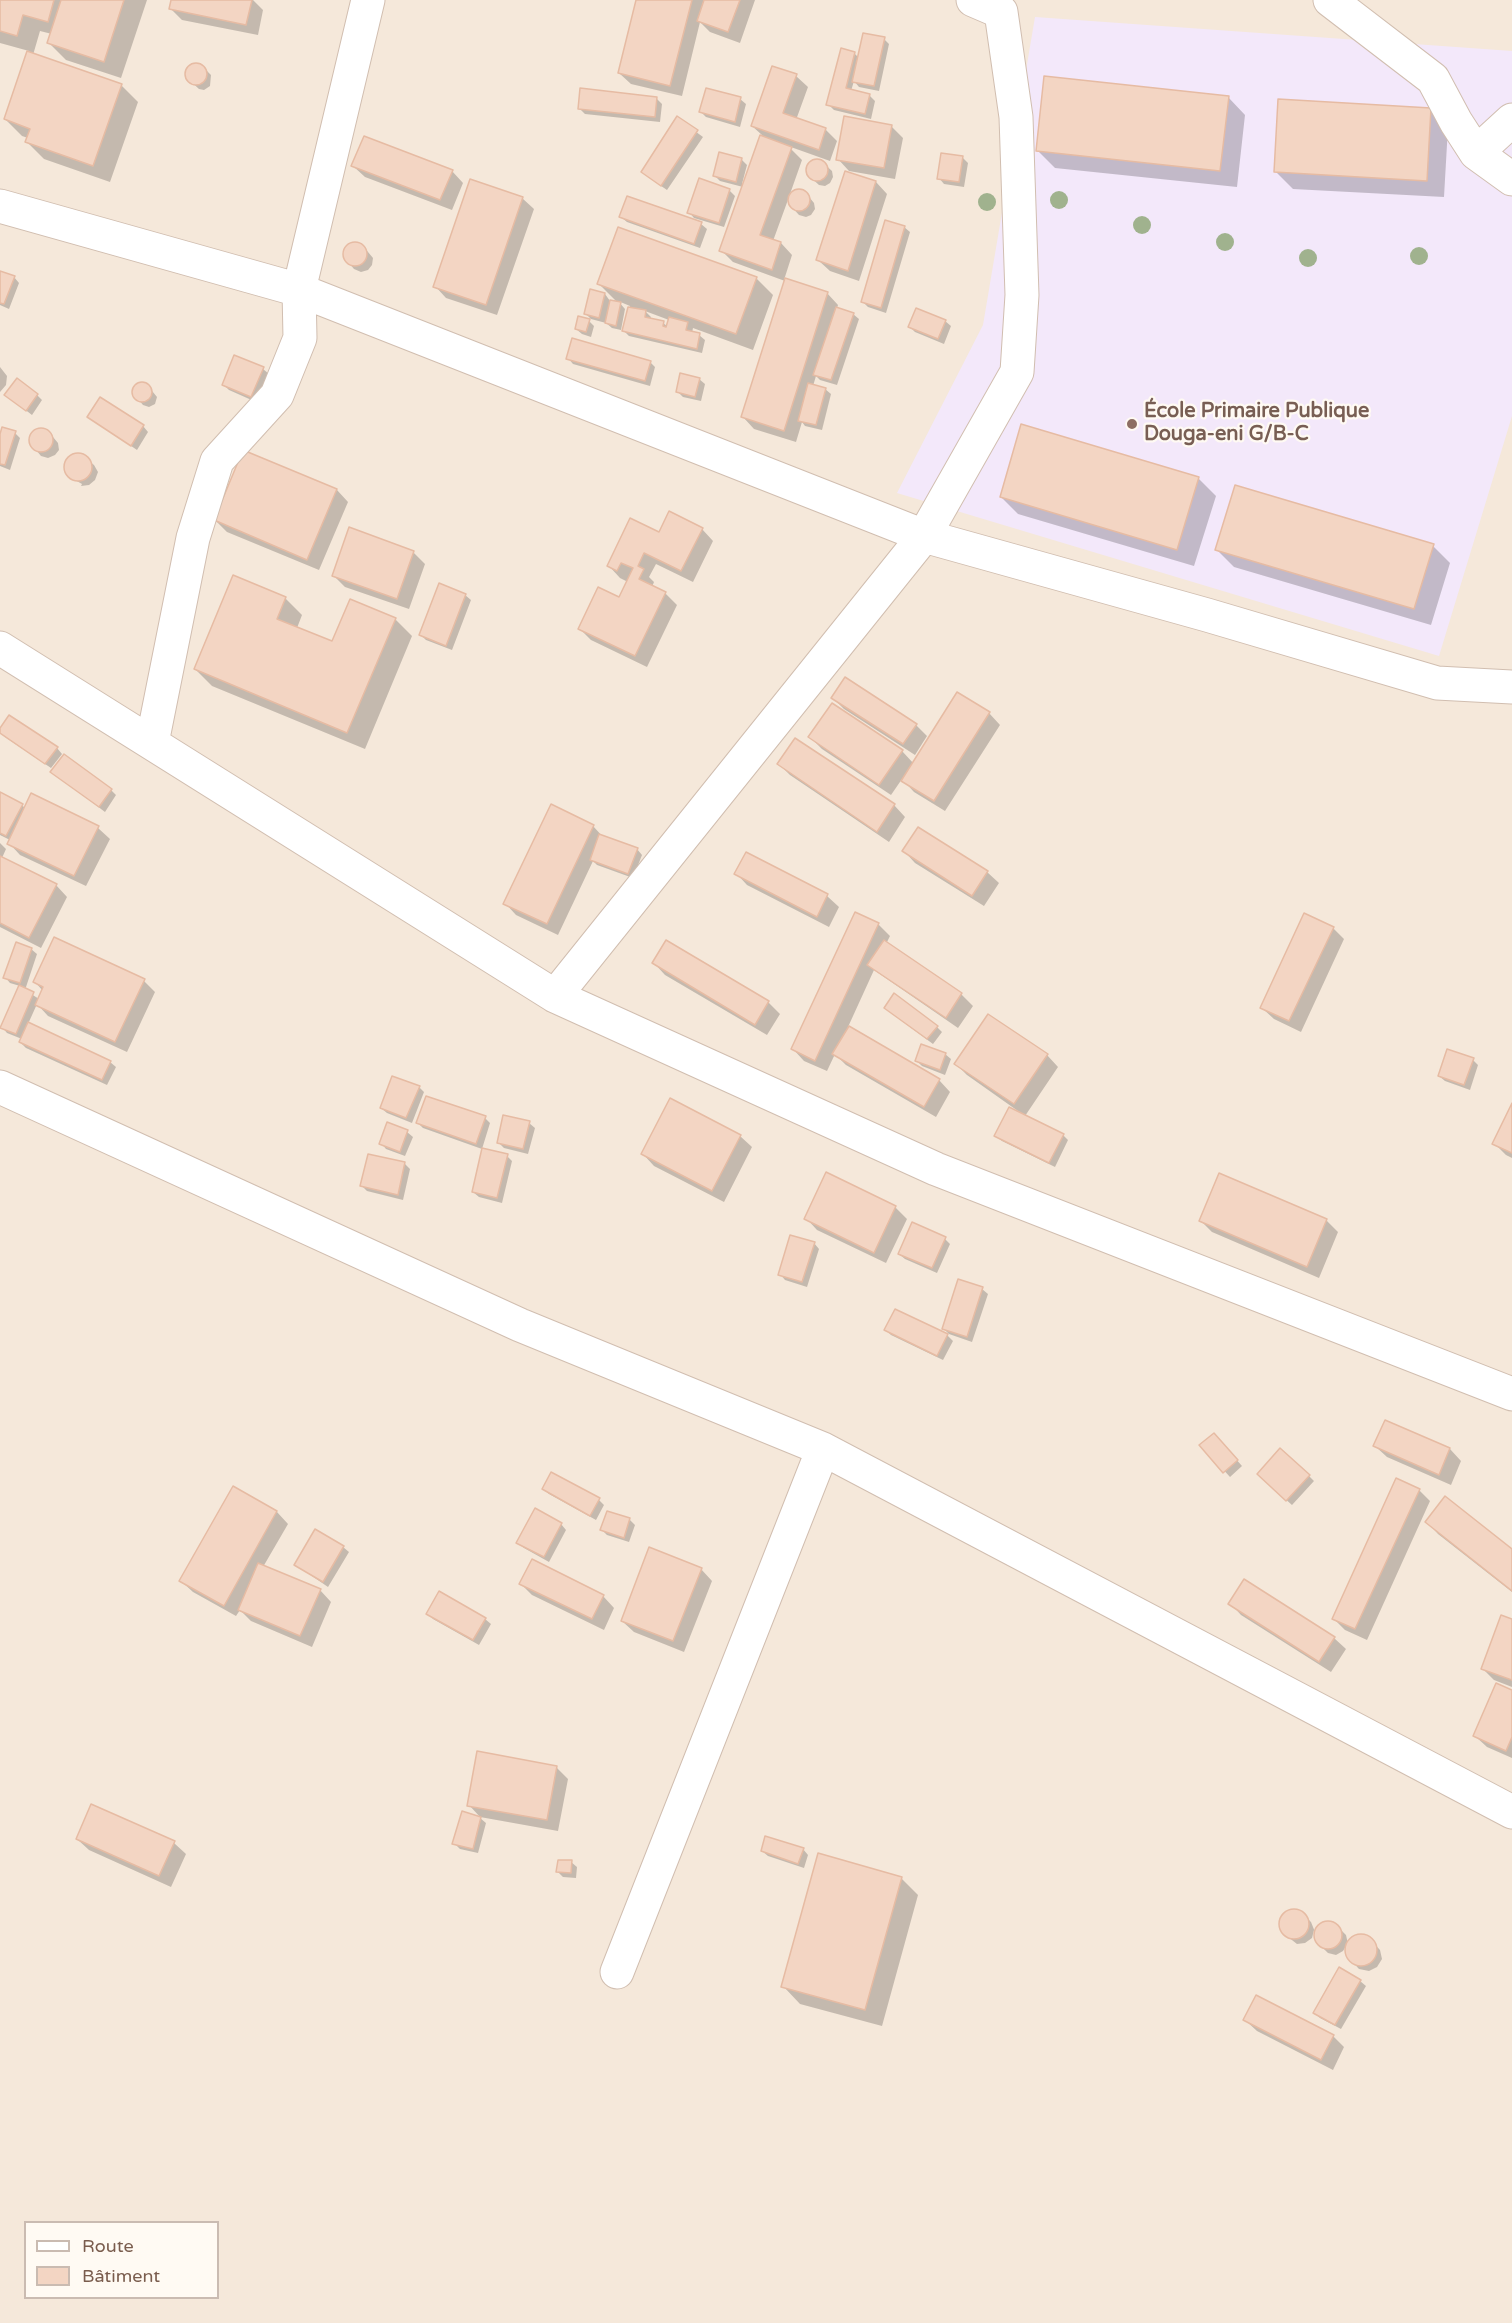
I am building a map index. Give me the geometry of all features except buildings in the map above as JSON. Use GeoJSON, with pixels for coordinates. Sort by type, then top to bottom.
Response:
{"type":"FeatureCollection","features":[{"type":"Feature","properties":{"kind":"street"},"geometry":{"type":"LineString","coordinates":[[152,743],[193,538],[217,461],[277,395],[300,338],[299,290],[368,0]]}},
{"type":"Feature","properties":{"kind":"street"},"geometry":{"type":"LineString","coordinates":[[555,996],[924,536],[1017,372],[1022,295],[1016,117],[1001,12],[973,0]]}},
{"type":"Feature","properties":{"kind":"street"},"geometry":{"type":"LineString","coordinates":[[1330,0],[1433,79],[1476,153],[1512,179]]}},
{"type":"Feature","properties":{"kind":"street"},"geometry":{"type":"LineString","coordinates":[[1476,153],[1512,120]]}},
{"type":"Feature","properties":{"kind":"street"},"geometry":{"type":"LineString","coordinates":[[0,206],[299,290],[924,536],[1207,615],[1437,683],[1512,687]]}},
{"type":"Feature","properties":{"kind":"street"},"geometry":{"type":"LineString","coordinates":[[0,648],[555,996],[936,1169],[1512,1394]]}},
{"type":"Feature","properties":{"kind":"street"},"geometry":{"type":"LineString","coordinates":[[0,1087],[520,1325],[823,1449],[1512,1812]]}},
{"type":"Feature","properties":{"kind":"street"},"geometry":{"type":"LineString","coordinates":[[617,1972],[823,1449]]}},
{"type":"Feature","properties":{"kind":"shaded area"},"geometry":{"type":"Polygon","coordinates":[[[0,0],[1512,0],[1512,2323],[0,2323],[0,0]]]}},
{"type":"Feature","properties":{"kind":"shaded area"},"geometry":{"type":"Polygon","coordinates":[[[1035,17],[1512,51],[1512,416],[1439,656],[897,493],[983,325],[1035,17]]]}},
{"type":"Feature","properties":{"kind":"place","name":"École Primaire Publique Douga-eni G/B-C"},"geometry":{"type":"Point","coordinates":[1132,424]}}]}
